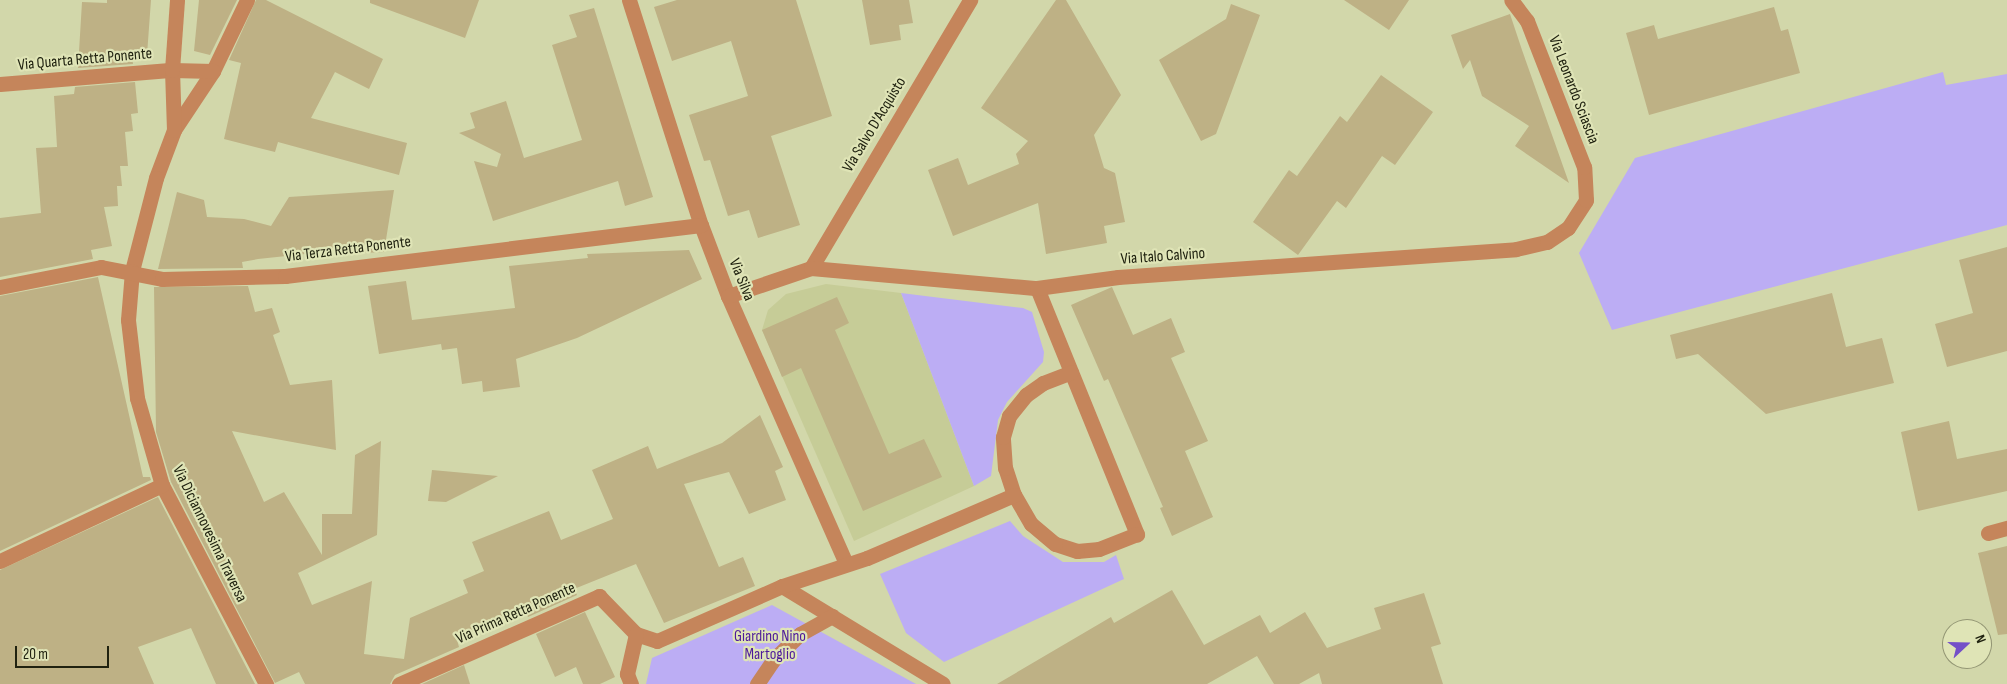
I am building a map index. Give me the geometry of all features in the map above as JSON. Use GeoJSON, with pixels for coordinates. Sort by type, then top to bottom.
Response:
{"type":"FeatureCollection","features":[{"type":"Feature","properties":{"kind":"street"},"geometry":{"type":"LineString","coordinates":[[174,130],[172,70],[177,0]]}},
{"type":"Feature","properties":{"kind":"street"},"geometry":{"type":"LineString","coordinates":[[174,130],[213,72],[247,0]]}},
{"type":"Feature","properties":{"kind":"street","name":"Via Silva"},"geometry":{"type":"LineString","coordinates":[[629,0],[701,225],[728,296],[846,564]]}},
{"type":"Feature","properties":{"kind":"street","name":"Via Salvo D'Acquisto"},"geometry":{"type":"LineString","coordinates":[[811,268],[970,0]]}},
{"type":"Feature","properties":{"kind":"street","name":"Via Leonardo Sciascia"},"geometry":{"type":"LineString","coordinates":[[1511,0],[1527,21],[1584,167],[1586,200]]}},
{"type":"Feature","properties":{"kind":"street","name":"Via Quarta Retta Ponente"},"geometry":{"type":"LineString","coordinates":[[0,84],[172,70],[213,72]]}},
{"type":"Feature","properties":{"kind":"street","name":"Via Diciannovesima Traversa"},"geometry":{"type":"LineString","coordinates":[[174,130],[156,178],[132,271],[128,320],[137,398],[162,485],[266,684]]}},
{"type":"Feature","properties":{"kind":"street","name":"Via Italo Calvino"},"geometry":{"type":"LineString","coordinates":[[728,296],[811,268],[1037,288],[1118,277],[1516,249],[1547,242],[1568,228],[1586,200]]}},
{"type":"Feature","properties":{"kind":"street","name":"Via Terza Retta Ponente"},"geometry":{"type":"LineString","coordinates":[[0,287],[101,267],[132,271],[162,279],[285,276],[701,225]]}},
{"type":"Feature","properties":{"kind":"street"},"geometry":{"type":"LineString","coordinates":[[1037,288],[1137,534],[1099,549],[1077,551],[1055,544],[1030,524],[1014,495],[1005,468],[1003,437],[1009,416],[1026,395],[1043,383],[1071,372]]}},
{"type":"Feature","properties":{"kind":"street"},"geometry":{"type":"LineString","coordinates":[[0,561],[162,485]]}},
{"type":"Feature","properties":{"kind":"street"},"geometry":{"type":"LineString","coordinates":[[631,684],[627,674],[636,634],[657,641],[782,586],[846,564],[1014,495]]}},
{"type":"Feature","properties":{"kind":"street"},"geometry":{"type":"LineString","coordinates":[[1988,533],[2007,528]]}},
{"type":"Feature","properties":{"kind":"street"},"geometry":{"type":"LineString","coordinates":[[782,586],[943,684]]}},
{"type":"Feature","properties":{"kind":"street","name":"Via Prima Retta Ponente"},"geometry":{"type":"LineString","coordinates":[[399,684],[599,596],[636,634]]}},
{"type":"Feature","properties":{"kind":"street"},"geometry":{"type":"LineString","coordinates":[[757,684],[773,660],[800,634],[832,616]]}},
{"type":"Feature","properties":{"kind":"shaded area"},"geometry":{"type":"Polygon","coordinates":[[[826,284],[901,293],[974,486],[854,541],[762,330],[768,310],[786,294],[826,284]]]}},
{"type":"Feature","properties":{"kind":"green space"},"geometry":{"type":"Polygon","coordinates":[[[1943,72],[1946,85],[2007,74],[2007,225],[1612,330],[1579,253],[1635,158],[1943,72]]]}},
{"type":"Feature","properties":{"kind":"green space"},"geometry":{"type":"Polygon","coordinates":[[[901,293],[1023,308],[1032,312],[1044,352],[1043,362],[1007,402],[998,420],[991,476],[974,486],[901,293]]]}},
{"type":"Feature","properties":{"kind":"green space"},"geometry":{"type":"Polygon","coordinates":[[[1010,521],[1023,536],[1063,562],[1104,562],[1116,555],[1124,579],[944,662],[906,633],[880,574],[1010,521]]]}},
{"type":"Feature","properties":{"kind":"green space","name":"Giardino Nino Martoglio"},"geometry":{"type":"Polygon","coordinates":[[[772,605],[916,684],[646,684],[652,658],[772,605]]]}},
{"type":"Feature","properties":{"kind":"building"},"geometry":{"type":"Polygon","coordinates":[[[107,0],[151,0],[147,55],[132,56],[133,64],[78,68],[82,2],[107,3],[107,0]]]}},
{"type":"Feature","properties":{"kind":"building"},"geometry":{"type":"Polygon","coordinates":[[[199,0],[237,0],[210,55],[194,51],[199,0]]]}},
{"type":"Feature","properties":{"kind":"building"},"geometry":{"type":"Polygon","coordinates":[[[256,0],[266,0],[383,59],[369,89],[335,72],[311,118],[407,143],[399,175],[278,142],[275,152],[224,139],[241,63],[229,60],[256,0]]]}},
{"type":"Feature","properties":{"kind":"building"},"geometry":{"type":"Polygon","coordinates":[[[370,0],[479,0],[465,38],[370,3],[370,0]]]}},
{"type":"Feature","properties":{"kind":"building"},"geometry":{"type":"Polygon","coordinates":[[[677,0],[796,0],[832,116],[771,136],[800,225],[758,238],[749,210],[728,216],[710,160],[704,161],[689,115],[748,96],[731,41],[672,61],[654,7],[677,0]]]}},
{"type":"Feature","properties":{"kind":"building"},"geometry":{"type":"Polygon","coordinates":[[[862,0],[909,0],[913,23],[899,25],[901,40],[870,45],[862,0]]]}},
{"type":"Feature","properties":{"kind":"building"},"geometry":{"type":"Polygon","coordinates":[[[1056,0],[1066,0],[1121,95],[1094,135],[1104,168],[1115,173],[1125,222],[1104,226],[1107,243],[1046,254],[1038,203],[953,236],[928,170],[958,158],[968,185],[1019,164],[1016,154],[1028,141],[981,108],[1056,0]]]}},
{"type":"Feature","properties":{"kind":"building"},"geometry":{"type":"Polygon","coordinates":[[[1344,0],[1409,0],[1389,30],[1344,0]]]}},
{"type":"Feature","properties":{"kind":"building"},"geometry":{"type":"Polygon","coordinates":[[[1231,4],[1260,15],[1216,134],[1201,141],[1159,60],[1226,19],[1231,4]]]}},
{"type":"Feature","properties":{"kind":"building"},"geometry":{"type":"Polygon","coordinates":[[[1774,7],[1781,31],[1788,29],[1800,73],[1649,115],[1626,33],[1654,25],[1658,39],[1774,7]]]}},
{"type":"Feature","properties":{"kind":"building"},"geometry":{"type":"Polygon","coordinates":[[[594,8],[653,197],[625,206],[618,181],[493,221],[474,161],[497,167],[501,154],[459,133],[475,128],[470,113],[506,101],[524,158],[582,140],[552,45],[577,37],[569,15],[594,8]]]}},
{"type":"Feature","properties":{"kind":"building"},"geometry":{"type":"Polygon","coordinates":[[[1510,14],[1569,183],[1515,146],[1529,126],[1482,96],[1470,60],[1463,69],[1451,35],[1510,14]]]}},
{"type":"Feature","properties":{"kind":"building"},"geometry":{"type":"Polygon","coordinates":[[[1381,75],[1433,112],[1395,165],[1382,156],[1346,208],[1337,201],[1298,255],[1253,222],[1289,170],[1297,176],[1340,116],[1347,122],[1381,75]]]}},
{"type":"Feature","properties":{"kind":"building"},"geometry":{"type":"Polygon","coordinates":[[[135,82],[138,113],[131,114],[133,131],[125,132],[128,166],[120,166],[122,186],[117,186],[118,206],[104,207],[112,246],[91,250],[93,259],[0,277],[0,218],[41,213],[36,148],[57,147],[54,96],[74,94],[75,87],[135,82]]]}},
{"type":"Feature","properties":{"kind":"building"},"geometry":{"type":"Polygon","coordinates":[[[394,190],[384,252],[363,253],[362,248],[258,259],[242,262],[243,268],[158,269],[177,192],[204,200],[207,217],[244,219],[271,226],[289,197],[394,190]]]}},
{"type":"Feature","properties":{"kind":"building"},"geometry":{"type":"Polygon","coordinates":[[[2007,247],[2007,351],[1947,367],[1935,324],[1973,313],[1959,260],[2007,247]]]}},
{"type":"Feature","properties":{"kind":"building"},"geometry":{"type":"Polygon","coordinates":[[[689,250],[702,279],[577,338],[516,359],[520,387],[483,392],[482,381],[462,384],[457,348],[442,350],[441,344],[379,354],[368,286],[406,281],[412,320],[515,308],[509,266],[588,258],[587,254],[689,250]]]}},
{"type":"Feature","properties":{"kind":"building"},"geometry":{"type":"Polygon","coordinates":[[[98,277],[143,477],[150,477],[151,480],[0,551],[0,296],[98,277]]]}},
{"type":"Feature","properties":{"kind":"building"},"geometry":{"type":"Polygon","coordinates":[[[248,286],[255,312],[272,308],[280,332],[273,335],[290,385],[332,380],[336,450],[232,431],[264,502],[284,492],[322,555],[322,514],[352,514],[355,455],[381,441],[377,535],[298,573],[312,605],[372,581],[364,654],[404,659],[410,618],[468,593],[463,580],[484,571],[472,542],[549,511],[561,540],[613,519],[592,470],[648,446],[657,469],[722,443],[760,415],[783,467],[775,471],[786,500],[749,514],[729,472],[684,484],[719,567],[743,557],[755,586],[664,623],[636,564],[574,589],[577,595],[528,617],[525,610],[457,640],[459,647],[395,675],[390,684],[305,684],[299,672],[275,683],[171,482],[156,432],[154,287],[248,286]]]}},
{"type":"Feature","properties":{"kind":"building"},"geometry":{"type":"Polygon","coordinates":[[[1112,287],[1133,335],[1171,318],[1185,352],[1171,358],[1208,441],[1185,451],[1213,517],[1172,536],[1160,508],[1163,507],[1108,379],[1104,381],[1071,305],[1112,287]]]}},
{"type":"Feature","properties":{"kind":"building"},"geometry":{"type":"Polygon","coordinates":[[[1832,293],[1846,347],[1882,338],[1894,383],[1766,414],[1698,354],[1676,359],[1670,335],[1832,293]]]}},
{"type":"Feature","properties":{"kind":"building"},"geometry":{"type":"Polygon","coordinates":[[[837,297],[849,323],[835,330],[889,454],[924,439],[942,477],[863,511],[801,368],[782,377],[762,330],[837,297]]]}},
{"type":"Feature","properties":{"kind":"building"},"geometry":{"type":"Polygon","coordinates":[[[1949,421],[1957,459],[2007,449],[2007,491],[1918,511],[1901,432],[1949,421]]]}},
{"type":"Feature","properties":{"kind":"building"},"geometry":{"type":"Polygon","coordinates":[[[432,470],[498,476],[446,502],[428,501],[432,470]]]}},
{"type":"Feature","properties":{"kind":"building"},"geometry":{"type":"Polygon","coordinates":[[[158,497],[255,684],[216,684],[191,628],[138,647],[154,684],[0,684],[0,570],[158,497]]]}},
{"type":"Feature","properties":{"kind":"building"},"geometry":{"type":"Polygon","coordinates":[[[2007,546],[2007,634],[1998,635],[1978,553],[2007,546]]]}},
{"type":"Feature","properties":{"kind":"building"},"geometry":{"type":"Polygon","coordinates":[[[1172,590],[1204,645],[1260,615],[1270,633],[1305,612],[1327,648],[1381,629],[1374,608],[1424,593],[1441,644],[1431,647],[1443,684],[1322,684],[1319,673],[1299,684],[1274,684],[1257,656],[1207,684],[997,684],[1111,617],[1114,623],[1172,590]]]}},
{"type":"Feature","properties":{"kind":"building"},"geometry":{"type":"Polygon","coordinates":[[[585,612],[615,677],[600,684],[583,684],[576,667],[555,677],[536,634],[585,612]]]}},
{"type":"Feature","properties":{"kind":"building"},"geometry":{"type":"Polygon","coordinates":[[[464,665],[470,684],[422,684],[464,665]]]}}]}
